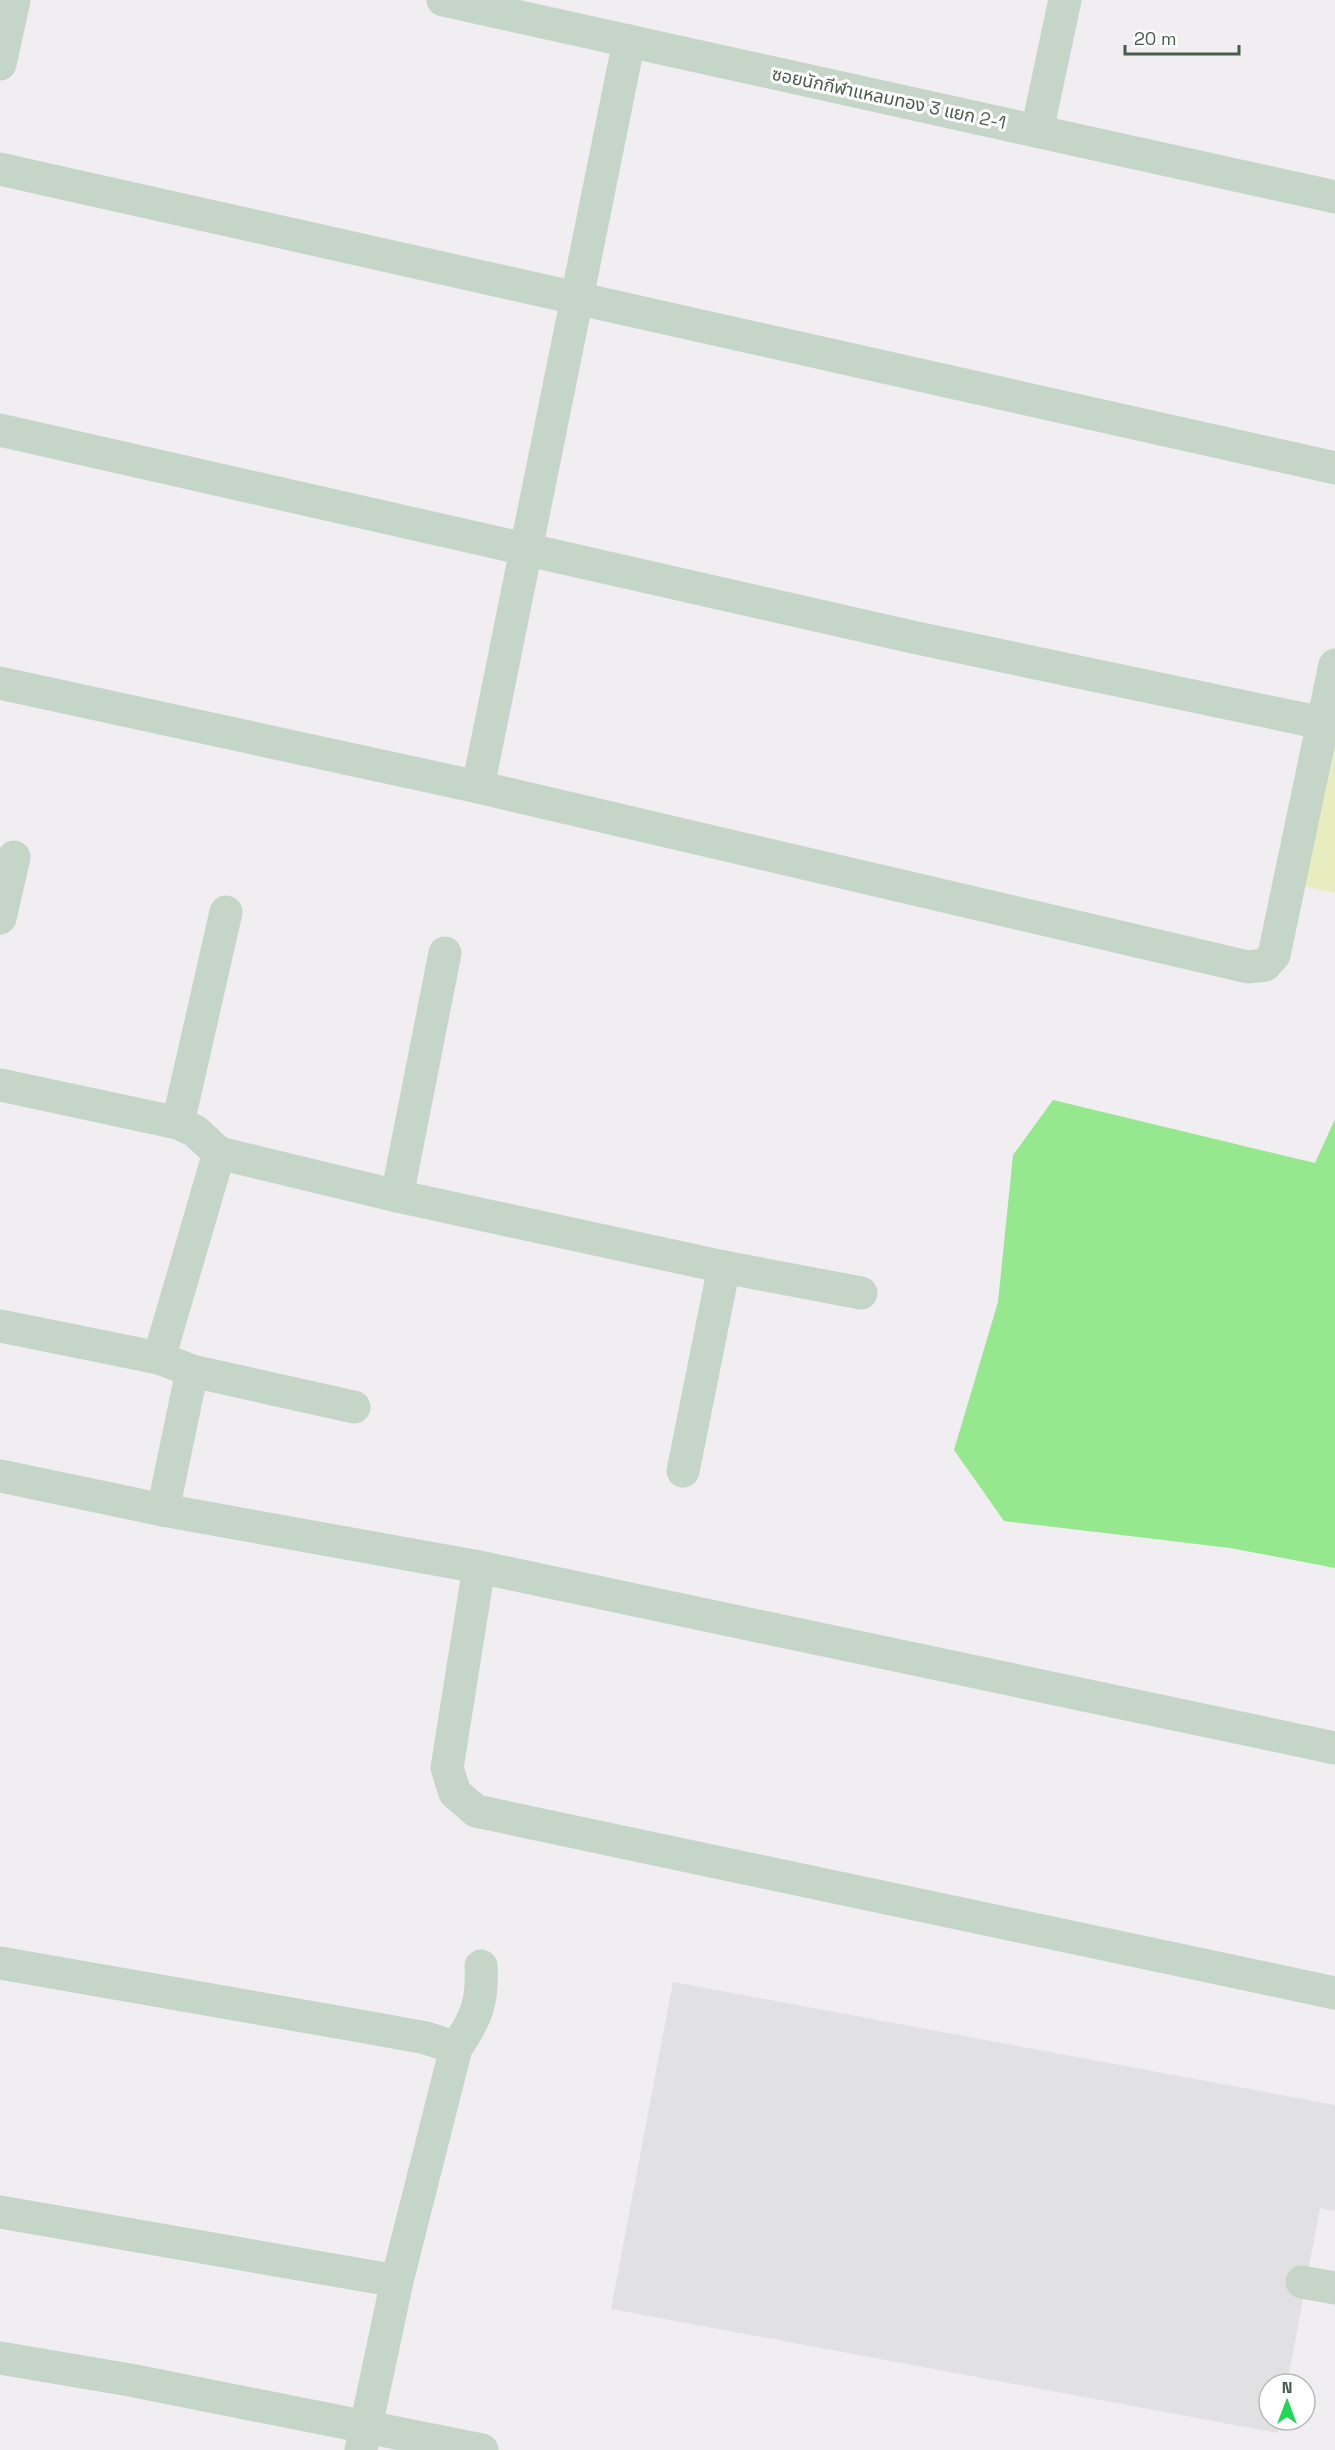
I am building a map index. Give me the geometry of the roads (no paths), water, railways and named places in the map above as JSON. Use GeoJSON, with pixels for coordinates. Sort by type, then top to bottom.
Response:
{"type":"FeatureCollection","features":[{"type":"Feature","properties":{"kind":"street"},"geometry":{"type":"LineString","coordinates":[[0,63],[14,0]]}},
{"type":"Feature","properties":{"kind":"street","name":"ซอยนักกีฬาแหลมทอง 3 แยก 2-1"},"geometry":{"type":"LineString","coordinates":[[443,0],[1335,196]]}},
{"type":"Feature","properties":{"kind":"street"},"geometry":{"type":"LineString","coordinates":[[1037,131],[1065,0]]}},
{"type":"Feature","properties":{"kind":"street"},"geometry":{"type":"LineString","coordinates":[[478,787],[629,41]]}},
{"type":"Feature","properties":{"kind":"street"},"geometry":{"type":"LineString","coordinates":[[0,169],[1335,468]]}},
{"type":"Feature","properties":{"kind":"street"},"geometry":{"type":"LineString","coordinates":[[0,430],[917,638],[1322,723]]}},
{"type":"Feature","properties":{"kind":"street"},"geometry":{"type":"LineString","coordinates":[[0,682],[478,787],[1248,968],[1265,965],[1274,955],[1335,665]]}},
{"type":"Feature","properties":{"kind":"street"},"geometry":{"type":"LineString","coordinates":[[0,918],[14,857]]}},
{"type":"Feature","properties":{"kind":"street"},"geometry":{"type":"LineString","coordinates":[[178,1123],[226,912]]}},
{"type":"Feature","properties":{"kind":"street"},"geometry":{"type":"LineString","coordinates":[[397,1196],[445,953]]}},
{"type":"Feature","properties":{"kind":"street"},"geometry":{"type":"LineString","coordinates":[[0,1085],[178,1123],[195,1131],[219,1153],[397,1196],[724,1267],[861,1293]]}},
{"type":"Feature","properties":{"kind":"street"},"geometry":{"type":"LineString","coordinates":[[159,1358],[219,1153]]}},
{"type":"Feature","properties":{"kind":"street"},"geometry":{"type":"LineString","coordinates":[[683,1472],[724,1267]]}},
{"type":"Feature","properties":{"kind":"street"},"geometry":{"type":"LineString","coordinates":[[0,1326],[159,1358],[192,1371],[354,1407]]}},
{"type":"Feature","properties":{"kind":"street"},"geometry":{"type":"LineString","coordinates":[[163,1510],[192,1371]]}},
{"type":"Feature","properties":{"kind":"street"},"geometry":{"type":"LineString","coordinates":[[0,1476],[163,1510],[478,1567],[1335,1748]]}},
{"type":"Feature","properties":{"kind":"street"},"geometry":{"type":"LineString","coordinates":[[478,1567],[447,1768],[455,1793],[476,1811],[1335,1993]]}},
{"type":"Feature","properties":{"kind":"street"},"geometry":{"type":"LineString","coordinates":[[0,1963],[426,2038],[456,2048]]}},
{"type":"Feature","properties":{"kind":"street"},"geometry":{"type":"LineString","coordinates":[[364,2438],[397,2281],[456,2048],[475,2017],[480,2003],[481,1966]]}},
{"type":"Feature","properties":{"kind":"street"},"geometry":{"type":"LineString","coordinates":[[0,2212],[397,2281]]}},
{"type":"Feature","properties":{"kind":"street"},"geometry":{"type":"LineString","coordinates":[[1302,2282],[1335,2289]]}},
{"type":"Feature","properties":{"kind":"street"},"geometry":{"type":"LineString","coordinates":[[0,2358],[130,2380],[364,2438],[482,2450]]}}]}
